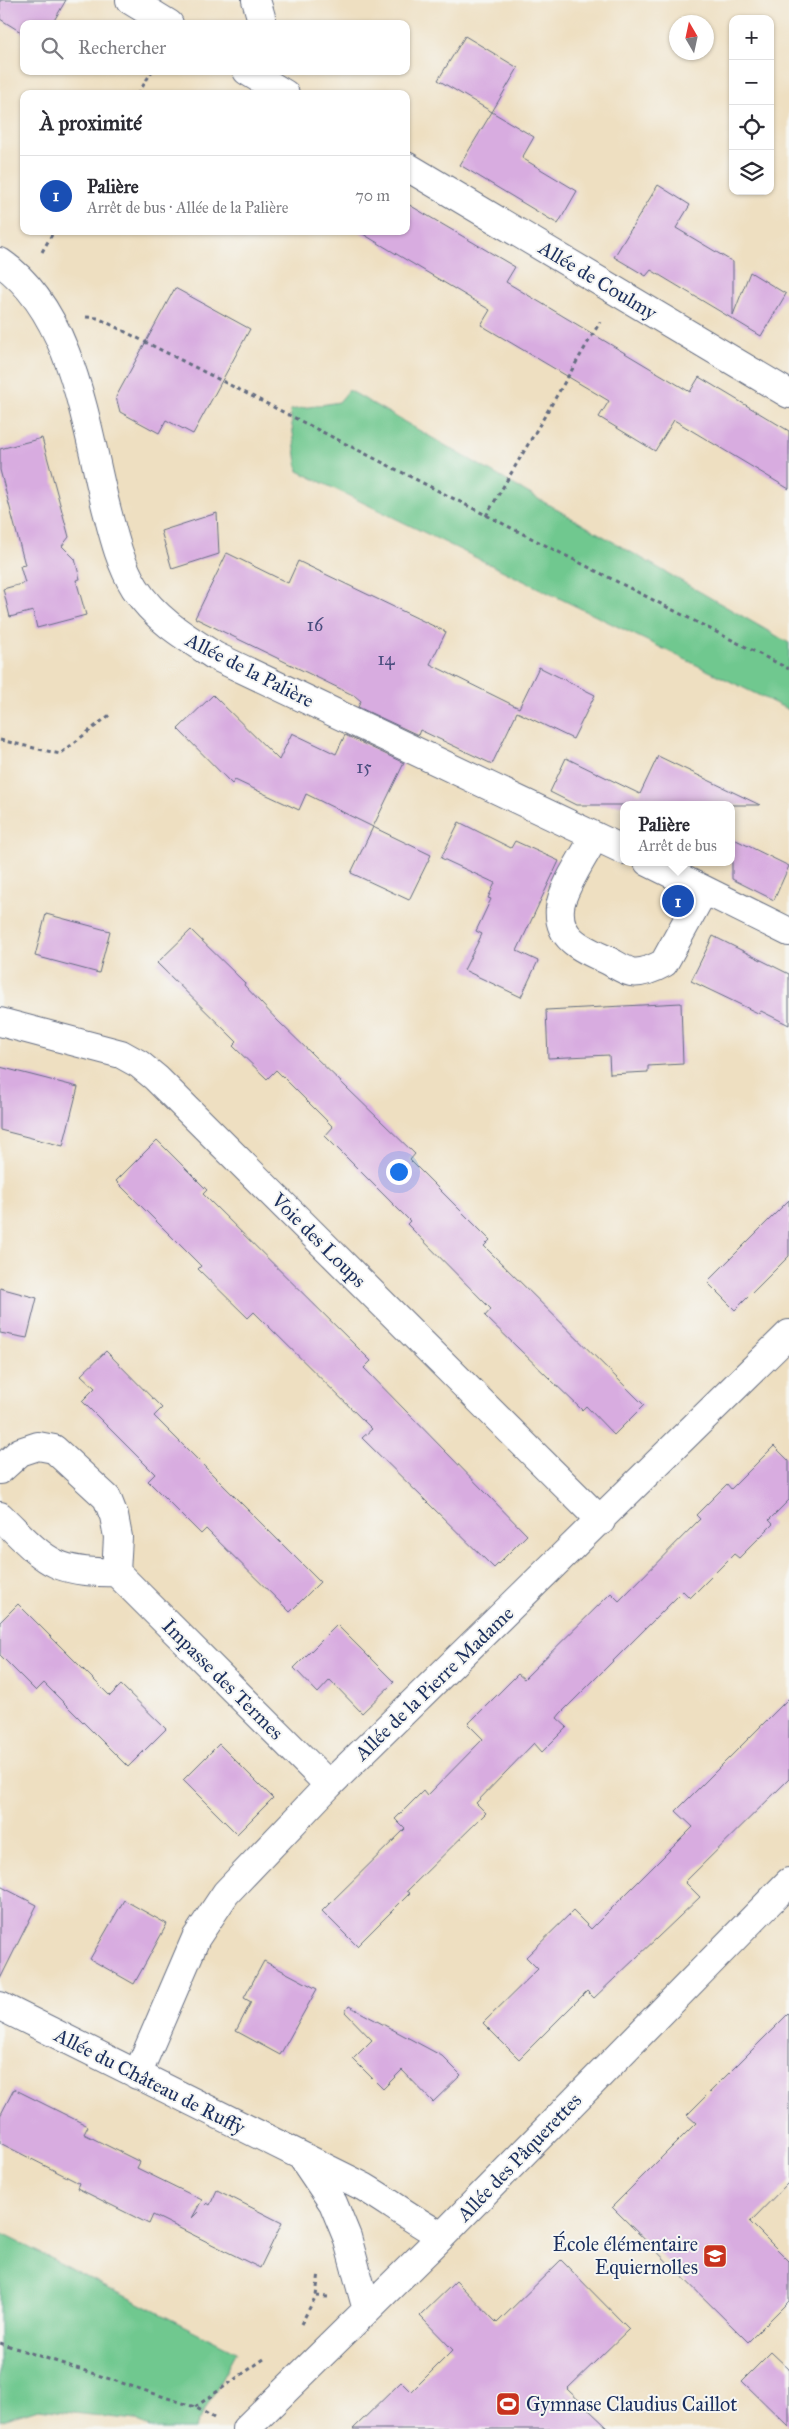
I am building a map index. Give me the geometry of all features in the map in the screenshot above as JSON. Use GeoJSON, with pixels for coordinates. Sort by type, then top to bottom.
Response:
{"type":"FeatureCollection","features":[{"type":"Feature","properties":{"kind":"street"},"geometry":{"type":"LineString","coordinates":[[130,0],[162,20]]}},
{"type":"Feature","properties":{"kind":"street"},"geometry":{"type":"LineString","coordinates":[[256,0],[261,20]]}},
{"type":"Feature","properties":{"kind":"street"},"geometry":{"type":"LineString","coordinates":[[254,75],[279,90]]}},
{"type":"Feature","properties":{"kind":"street","name":"Allée de Coulmy"},"geometry":{"type":"LineString","coordinates":[[410,168],[789,394]]}},
{"type":"Feature","properties":{"kind":"street","name":"Allée de la Palière"},"geometry":{"type":"LineString","coordinates":[[0,262],[31,290],[48,314],[62,342],[73,374],[113,534],[123,564],[135,588],[156,614],[184,637],[216,656],[620,848]]}},
{"type":"Feature","properties":{"kind":"street"},"geometry":{"type":"LineString","coordinates":[[595,836],[564,894],[560,907],[560,922],[566,935],[579,947],[632,972],[652,970],[664,963],[704,890]]}},
{"type":"Feature","properties":{"kind":"street"},"geometry":{"type":"LineString","coordinates":[[656,866],[789,932]]}},
{"type":"Feature","properties":{"kind":"street","name":"Voie des Loups"},"geometry":{"type":"LineString","coordinates":[[0,1022],[120,1054],[139,1064],[156,1078],[601,1521]]}},
{"type":"Feature","properties":{"kind":"street","name":"Allée de la Pierre Madame"},"geometry":{"type":"LineString","coordinates":[[137,2075],[196,1938],[226,1893],[329,1785],[601,1521],[789,1334]]}},
{"type":"Feature","properties":{"kind":"street"},"geometry":{"type":"LineString","coordinates":[[0,1470],[20,1452],[38,1446],[54,1449],[107,1498],[114,1516],[118,1537],[116,1572],[87,1573],[66,1568],[46,1560],[0,1516]]}},
{"type":"Feature","properties":{"kind":"street","name":"Impasse des Termes"},"geometry":{"type":"LineString","coordinates":[[116,1572],[329,1785]]}},
{"type":"Feature","properties":{"kind":"street","name":"Allée des Pâquerettes"},"geometry":{"type":"LineString","coordinates":[[233,2426],[368,2310],[789,1882]]}},
{"type":"Feature","properties":{"kind":"street","name":"Allée du Château de Ruffy"},"geometry":{"type":"LineString","coordinates":[[0,2006],[364,2187],[392,2204],[414,2221],[442,2236]]}},
{"type":"Feature","properties":{"kind":"street","name":"Allée du Château de Ruffy"},"geometry":{"type":"LineString","coordinates":[[301,2156],[333,2202],[347,2237],[368,2310]]}},
{"type":"Feature","properties":{"kind":"path"},"geometry":{"type":"LineString","coordinates":[[140,90],[150,75]]}},
{"type":"Feature","properties":{"kind":"path"},"geometry":{"type":"LineString","coordinates":[[486,516],[617,292]]}},
{"type":"Feature","properties":{"kind":"path"},"geometry":{"type":"LineString","coordinates":[[48,314],[98,318],[789,669]]}},
{"type":"Feature","properties":{"kind":"path"},"geometry":{"type":"LineString","coordinates":[[0,740],[60,754],[112,713]]}},
{"type":"Feature","properties":{"kind":"path"},"geometry":{"type":"LineString","coordinates":[[298,2329],[316,2296],[319,2266]]}},
{"type":"Feature","properties":{"kind":"path"},"geometry":{"type":"LineString","coordinates":[[0,2343],[195,2407],[233,2426]]}},
{"type":"Feature","properties":{"kind":"path"},"geometry":{"type":"LineString","coordinates":[[195,2407],[269,2356]]}},
{"type":"Feature","properties":{"kind":"green space"},"geometry":{"type":"Polygon","coordinates":[[[349,390],[789,643],[789,710],[298,471],[290,410],[339,402],[349,390]]]}},
{"type":"Feature","properties":{"kind":"green space"},"geometry":{"type":"Polygon","coordinates":[[[0,2233],[236,2352],[195,2429],[151,2429],[136,2420],[38,2409],[0,2421],[0,2233]]]}},
{"type":"Feature","properties":{"kind":"building"},"geometry":{"type":"Polygon","coordinates":[[[0,0],[66,0],[54,20],[20,20],[20,32],[0,19],[0,0]]]}},
{"type":"Feature","properties":{"kind":"building"},"geometry":{"type":"Polygon","coordinates":[[[465,36],[518,68],[492,112],[438,80],[465,36]]]}},
{"type":"Feature","properties":{"kind":"building"},"geometry":{"type":"Polygon","coordinates":[[[492,112],[534,137],[522,158],[577,191],[558,224],[460,165],[492,112]]]}},
{"type":"Feature","properties":{"kind":"building"},"geometry":{"type":"Polygon","coordinates":[[[658,185],[690,205],[676,228],[733,262],[733,315],[750,272],[786,294],[761,336],[651,270],[646,276],[614,257],[658,185]]]}},
{"type":"Feature","properties":{"kind":"building"},"geometry":{"type":"Polygon","coordinates":[[[410,205],[515,267],[506,282],[690,392],[699,377],[789,431],[789,489],[674,420],[655,451],[599,417],[609,401],[481,325],[490,310],[365,235],[410,235],[410,205]]]}},
{"type":"Feature","properties":{"kind":"building"},"geometry":{"type":"Polygon","coordinates":[[[175,288],[250,329],[193,434],[166,420],[159,433],[120,412],[116,397],[175,288]]]}},
{"type":"Feature","properties":{"kind":"building"},"geometry":{"type":"Polygon","coordinates":[[[42,438],[69,537],[62,546],[75,559],[80,579],[76,580],[86,615],[37,628],[33,611],[10,617],[3,589],[25,583],[20,566],[25,565],[0,470],[0,449],[42,438]]]}},
{"type":"Feature","properties":{"kind":"building"},"geometry":{"type":"Polygon","coordinates":[[[217,513],[219,554],[172,569],[161,531],[217,513]]]}},
{"type":"Feature","properties":{"kind":"building"},"geometry":{"type":"Polygon","coordinates":[[[227,553],[288,583],[298,561],[446,632],[430,664],[519,708],[539,667],[595,695],[573,739],[517,712],[492,764],[420,730],[418,735],[358,707],[361,701],[355,696],[195,618],[227,553]]]}},
{"type":"Feature","properties":{"kind":"building"},"geometry":{"type":"Polygon","coordinates":[[[213,695],[279,760],[292,733],[336,754],[345,735],[404,763],[373,827],[306,794],[299,810],[235,780],[232,784],[178,729],[213,695]]]}},
{"type":"Feature","properties":{"kind":"building"},"geometry":{"type":"Polygon","coordinates":[[[658,756],[760,805],[735,805],[735,801],[620,801],[620,805],[576,805],[550,792],[566,758],[640,794],[658,756]]]}},
{"type":"Feature","properties":{"kind":"building"},"geometry":{"type":"Polygon","coordinates":[[[459,822],[511,848],[515,841],[559,861],[517,951],[538,961],[521,997],[464,970],[482,934],[476,931],[491,899],[488,898],[495,883],[441,858],[459,822]]]}},
{"type":"Feature","properties":{"kind":"building"},"geometry":{"type":"Polygon","coordinates":[[[373,827],[431,855],[409,900],[351,873],[373,827]]]}},
{"type":"Feature","properties":{"kind":"building"},"geometry":{"type":"Polygon","coordinates":[[[735,839],[789,866],[774,900],[732,879],[732,866],[735,866],[735,839]]]}},
{"type":"Feature","properties":{"kind":"building"},"geometry":{"type":"Polygon","coordinates":[[[46,914],[110,931],[99,973],[35,956],[46,914]]]}},
{"type":"Feature","properties":{"kind":"building"},"geometry":{"type":"Polygon","coordinates":[[[191,930],[245,983],[244,985],[278,1021],[415,1154],[410,1160],[490,1240],[484,1246],[644,1405],[614,1435],[586,1406],[582,1410],[485,1316],[491,1309],[407,1224],[410,1221],[325,1136],[333,1127],[276,1070],[267,1079],[233,1046],[237,1042],[157,963],[191,930]]]}},
{"type":"Feature","properties":{"kind":"building"},"geometry":{"type":"Polygon","coordinates":[[[713,936],[789,974],[789,1025],[761,1011],[760,1014],[691,981],[713,936]]]}},
{"type":"Feature","properties":{"kind":"building"},"geometry":{"type":"Polygon","coordinates":[[[681,1003],[683,1064],[648,1066],[648,1072],[610,1074],[609,1055],[548,1058],[546,1010],[681,1003]]]}},
{"type":"Feature","properties":{"kind":"building"},"geometry":{"type":"Polygon","coordinates":[[[0,1067],[78,1087],[63,1146],[0,1130],[0,1067]]]}},
{"type":"Feature","properties":{"kind":"building"},"geometry":{"type":"Polygon","coordinates":[[[157,1140],[207,1190],[203,1194],[371,1361],[364,1368],[527,1535],[494,1568],[362,1438],[372,1429],[254,1312],[248,1318],[198,1269],[201,1266],[116,1181],[157,1140]]]}},
{"type":"Feature","properties":{"kind":"building"},"geometry":{"type":"Polygon","coordinates":[[[789,1200],[789,1256],[735,1310],[707,1282],[789,1200]]]}},
{"type":"Feature","properties":{"kind":"building"},"geometry":{"type":"Polygon","coordinates":[[[0,1288],[37,1298],[27,1338],[0,1333],[0,1288]]]}},
{"type":"Feature","properties":{"kind":"building"},"geometry":{"type":"Polygon","coordinates":[[[106,1351],[162,1408],[154,1416],[320,1582],[290,1612],[206,1529],[201,1534],[148,1481],[155,1474],[82,1401],[95,1388],[81,1375],[106,1351]]]}},
{"type":"Feature","properties":{"kind":"building"},"geometry":{"type":"Polygon","coordinates":[[[774,1446],[789,1461],[789,1500],[769,1520],[773,1524],[739,1558],[734,1554],[690,1598],[683,1591],[560,1714],[557,1718],[567,1727],[542,1752],[534,1743],[476,1803],[486,1813],[407,1891],[410,1893],[357,1946],[322,1911],[405,1829],[395,1819],[423,1791],[427,1796],[483,1739],[468,1724],[518,1674],[524,1679],[611,1593],[619,1601],[700,1519],[696,1515],[727,1484],[731,1489],[774,1446]]]}},
{"type":"Feature","properties":{"kind":"building"},"geometry":{"type":"Polygon","coordinates":[[[18,1604],[110,1696],[121,1685],[166,1729],[128,1767],[44,1683],[36,1691],[0,1655],[0,1622],[18,1604]]]}},
{"type":"Feature","properties":{"kind":"building"},"geometry":{"type":"Polygon","coordinates":[[[337,1625],[394,1682],[362,1713],[330,1680],[318,1693],[294,1668],[337,1625]]]}},
{"type":"Feature","properties":{"kind":"building"},"geometry":{"type":"Polygon","coordinates":[[[789,1698],[789,1779],[685,1882],[700,1897],[594,1998],[587,1991],[519,2059],[483,2023],[538,1969],[526,1957],[573,1911],[591,1929],[693,1827],[676,1811],[789,1698]]]}},
{"type":"Feature","properties":{"kind":"building"},"geometry":{"type":"Polygon","coordinates":[[[219,1744],[273,1798],[237,1834],[183,1780],[219,1744]]]}},
{"type":"Feature","properties":{"kind":"building"},"geometry":{"type":"Polygon","coordinates":[[[0,1886],[37,1905],[0,1979],[0,1886]]]}},
{"type":"Feature","properties":{"kind":"building"},"geometry":{"type":"Polygon","coordinates":[[[124,1900],[167,1924],[134,1984],[90,1959],[124,1900]]]}},
{"type":"Feature","properties":{"kind":"building"},"geometry":{"type":"Polygon","coordinates":[[[264,1961],[317,1989],[280,2055],[236,2031],[251,2002],[244,1998],[264,1961]]]}},
{"type":"Feature","properties":{"kind":"building"},"geometry":{"type":"Polygon","coordinates":[[[349,2006],[442,2056],[461,2075],[433,2102],[402,2070],[383,2089],[353,2059],[372,2040],[345,2012],[349,2006]]]}},
{"type":"Feature","properties":{"kind":"building"},"geometry":{"type":"Polygon","coordinates":[[[789,2013],[789,2182],[750,2222],[789,2261],[789,2301],[748,2342],[612,2207],[696,2123],[687,2115],[789,2013]]]}},
{"type":"Feature","properties":{"kind":"building"},"geometry":{"type":"Polygon","coordinates":[[[14,2089],[88,2126],[84,2134],[140,2162],[137,2168],[202,2200],[192,2218],[207,2203],[210,2205],[217,2190],[282,2223],[260,2268],[153,2215],[149,2224],[77,2188],[79,2183],[0,2143],[0,2116],[14,2089]]]}},
{"type":"Feature","properties":{"kind":"building"},"geometry":{"type":"Polygon","coordinates":[[[561,2260],[629,2329],[567,2389],[609,2429],[353,2429],[401,2382],[411,2392],[453,2350],[420,2316],[456,2281],[497,2323],[561,2260]]]}},
{"type":"Feature","properties":{"kind":"building"},"geometry":{"type":"Polygon","coordinates":[[[771,2352],[789,2369],[789,2427],[742,2381],[771,2352]]]}},
{"type":"Feature","properties":{"kind":"place","name":"Palière"},"geometry":{"type":"Point","coordinates":[678,901]}},
{"type":"Feature","properties":{"kind":"place","name":"École élémentaire Equiernolles"},"geometry":{"type":"Point","coordinates":[715,2256]}},
{"type":"Feature","properties":{"kind":"place","name":"Gymnase Claudius Caillot"},"geometry":{"type":"Point","coordinates":[508,2404]}}]}
